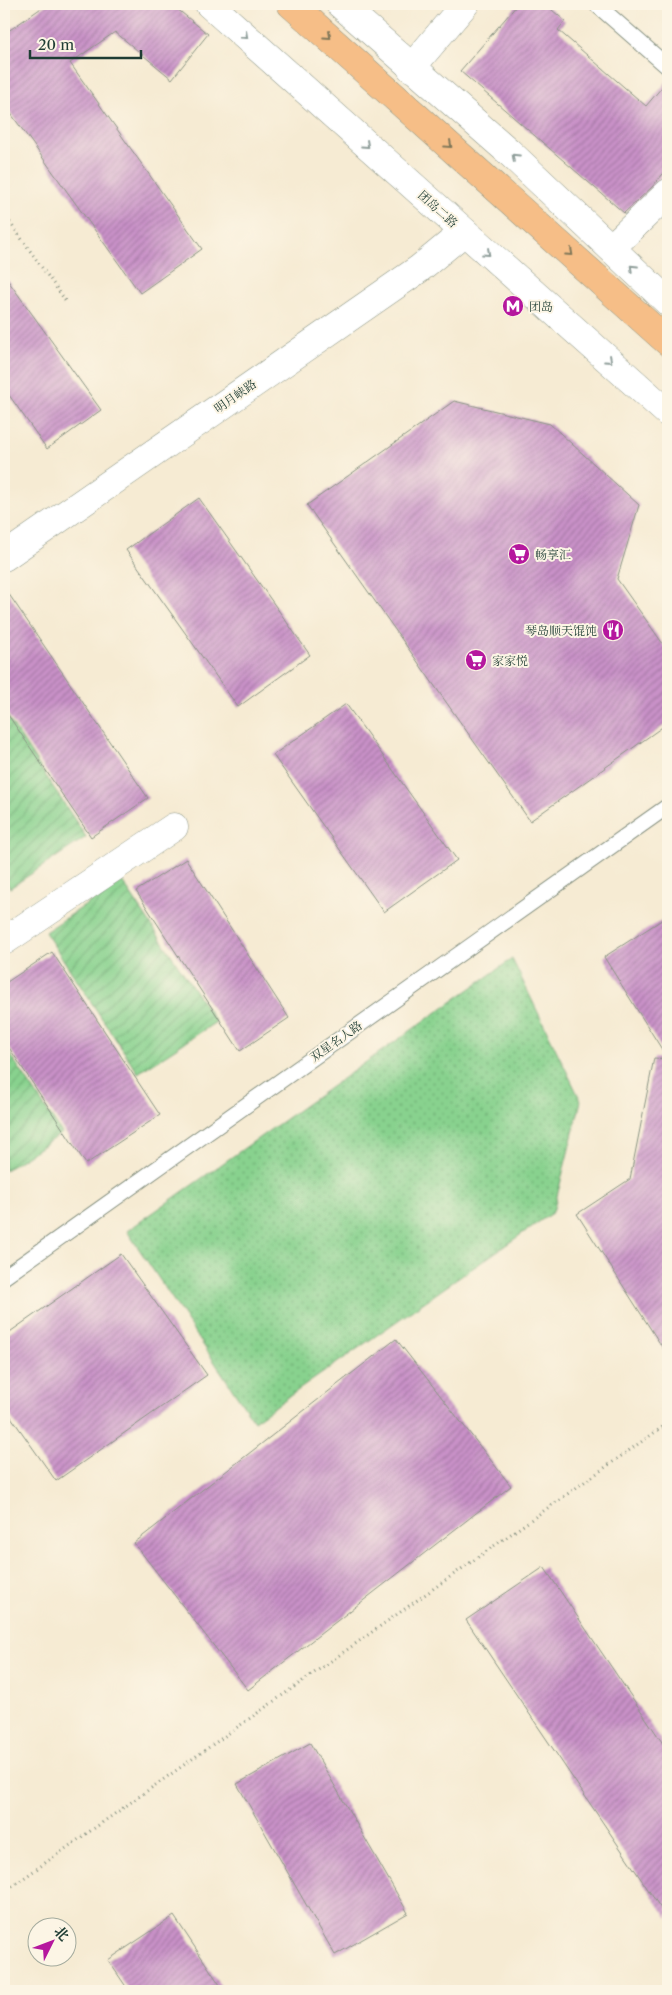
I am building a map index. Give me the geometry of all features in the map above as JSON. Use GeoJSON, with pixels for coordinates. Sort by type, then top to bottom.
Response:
{"type":"FeatureCollection","features":[{"type":"Feature","properties":{"kind":"highway"},"geometry":{"type":"LineString","coordinates":[[291,4],[668,342]]}},
{"type":"Feature","properties":{"kind":"street","name":"团岛二路"},"geometry":{"type":"LineString","coordinates":[[209,4],[668,413]]}},
{"type":"Feature","properties":{"kind":"street"},"geometry":{"type":"LineString","coordinates":[[340,4],[509,152],[612,247],[668,302]]}},
{"type":"Feature","properties":{"kind":"street"},"geometry":{"type":"LineString","coordinates":[[411,68],[465,4]]}},
{"type":"Feature","properties":{"kind":"street"},"geometry":{"type":"LineString","coordinates":[[612,247],[668,193]]}},
{"type":"Feature","properties":{"kind":"street","name":"明月峡路"},"geometry":{"type":"LineString","coordinates":[[4,557],[419,269],[464,232]]}},
{"type":"Feature","properties":{"kind":"street"},"geometry":{"type":"LineString","coordinates":[[4,941],[174,827]]}},
{"type":"Feature","properties":{"kind":"lane"},"geometry":{"type":"LineString","coordinates":[[596,4],[668,67]]}},
{"type":"Feature","properties":{"kind":"lane","name":"双星名人路"},"geometry":{"type":"LineString","coordinates":[[4,1277],[668,806]]}},
{"type":"Feature","properties":{"kind":"path"},"geometry":{"type":"LineString","coordinates":[[4,214],[66,303]]}},
{"type":"Feature","properties":{"kind":"path"},"geometry":{"type":"LineString","coordinates":[[4,1892],[668,1423]]}},
{"type":"Feature","properties":{"kind":"green space"},"geometry":{"type":"Polygon","coordinates":[[[4,712],[86,837],[10,888],[4,879],[4,712]]]}},
{"type":"Feature","properties":{"kind":"green space"},"geometry":{"type":"Polygon","coordinates":[[[122,881],[216,1022],[138,1073],[45,932],[122,881]]]}},
{"type":"Feature","properties":{"kind":"green space"},"geometry":{"type":"Polygon","coordinates":[[[512,959],[581,1101],[553,1212],[254,1421],[127,1231],[512,959]]]}},
{"type":"Feature","properties":{"kind":"green space"},"geometry":{"type":"Polygon","coordinates":[[[4,1045],[62,1133],[4,1171],[4,1045]]]}},
{"type":"Feature","properties":{"kind":"building"},"geometry":{"type":"Polygon","coordinates":[[[47,4],[171,4],[208,34],[172,79],[115,32],[70,63],[202,249],[140,293],[4,104],[4,34],[47,4]]]}},
{"type":"Feature","properties":{"kind":"building"},"geometry":{"type":"Polygon","coordinates":[[[518,4],[545,4],[565,21],[558,30],[646,106],[668,80],[668,168],[652,187],[624,213],[460,71],[518,4]]]}},
{"type":"Feature","properties":{"kind":"building"},"geometry":{"type":"Polygon","coordinates":[[[4,275],[101,410],[47,449],[4,388],[4,275]]]}},
{"type":"Feature","properties":{"kind":"building"},"geometry":{"type":"Polygon","coordinates":[[[454,401],[550,424],[639,505],[617,579],[668,651],[668,723],[530,821],[307,505],[454,401]]]}},
{"type":"Feature","properties":{"kind":"building"},"geometry":{"type":"Polygon","coordinates":[[[199,498],[310,655],[238,707],[126,550],[199,498]]]}},
{"type":"Feature","properties":{"kind":"building"},"geometry":{"type":"Polygon","coordinates":[[[4,587],[148,798],[91,837],[4,709],[4,587]]]}},
{"type":"Feature","properties":{"kind":"building"},"geometry":{"type":"Polygon","coordinates":[[[346,704],[457,860],[384,912],[273,755],[346,704]]]}},
{"type":"Feature","properties":{"kind":"building"},"geometry":{"type":"Polygon","coordinates":[[[186,859],[289,1018],[240,1051],[136,891],[186,859]]]}},
{"type":"Feature","properties":{"kind":"building"},"geometry":{"type":"Polygon","coordinates":[[[668,916],[668,1059],[604,957],[668,916]]]}},
{"type":"Feature","properties":{"kind":"building"},"geometry":{"type":"Polygon","coordinates":[[[52,952],[160,1115],[86,1164],[4,1040],[4,984],[52,952]]]}},
{"type":"Feature","properties":{"kind":"building"},"geometry":{"type":"Polygon","coordinates":[[[654,1058],[668,1059],[668,1356],[577,1214],[630,1179],[654,1058]]]}},
{"type":"Feature","properties":{"kind":"building"},"geometry":{"type":"Polygon","coordinates":[[[121,1254],[207,1375],[56,1481],[4,1407],[4,1336],[121,1254]]]}},
{"type":"Feature","properties":{"kind":"building"},"geometry":{"type":"Polygon","coordinates":[[[396,1339],[511,1486],[248,1690],[134,1543],[396,1339]]]}},
{"type":"Feature","properties":{"kind":"building"},"geometry":{"type":"Polygon","coordinates":[[[544,1567],[668,1751],[668,1919],[466,1620],[544,1567]]]}},
{"type":"Feature","properties":{"kind":"building"},"geometry":{"type":"Polygon","coordinates":[[[310,1743],[408,1913],[335,1955],[237,1784],[310,1743]]]}},
{"type":"Feature","properties":{"kind":"building"},"geometry":{"type":"Polygon","coordinates":[[[174,1916],[224,1991],[129,1991],[108,1960],[174,1916]]]}},
{"type":"Feature","properties":{"kind":"place","name":"团岛"},"geometry":{"type":"Point","coordinates":[513,306]}},
{"type":"Feature","properties":{"kind":"place","name":"畅享汇"},"geometry":{"type":"Point","coordinates":[519,554]}},
{"type":"Feature","properties":{"kind":"place","name":"琴岛顺天馄饨"},"geometry":{"type":"Point","coordinates":[613,630]}},
{"type":"Feature","properties":{"kind":"place","name":"家家悦"},"geometry":{"type":"Point","coordinates":[476,660]}}]}
